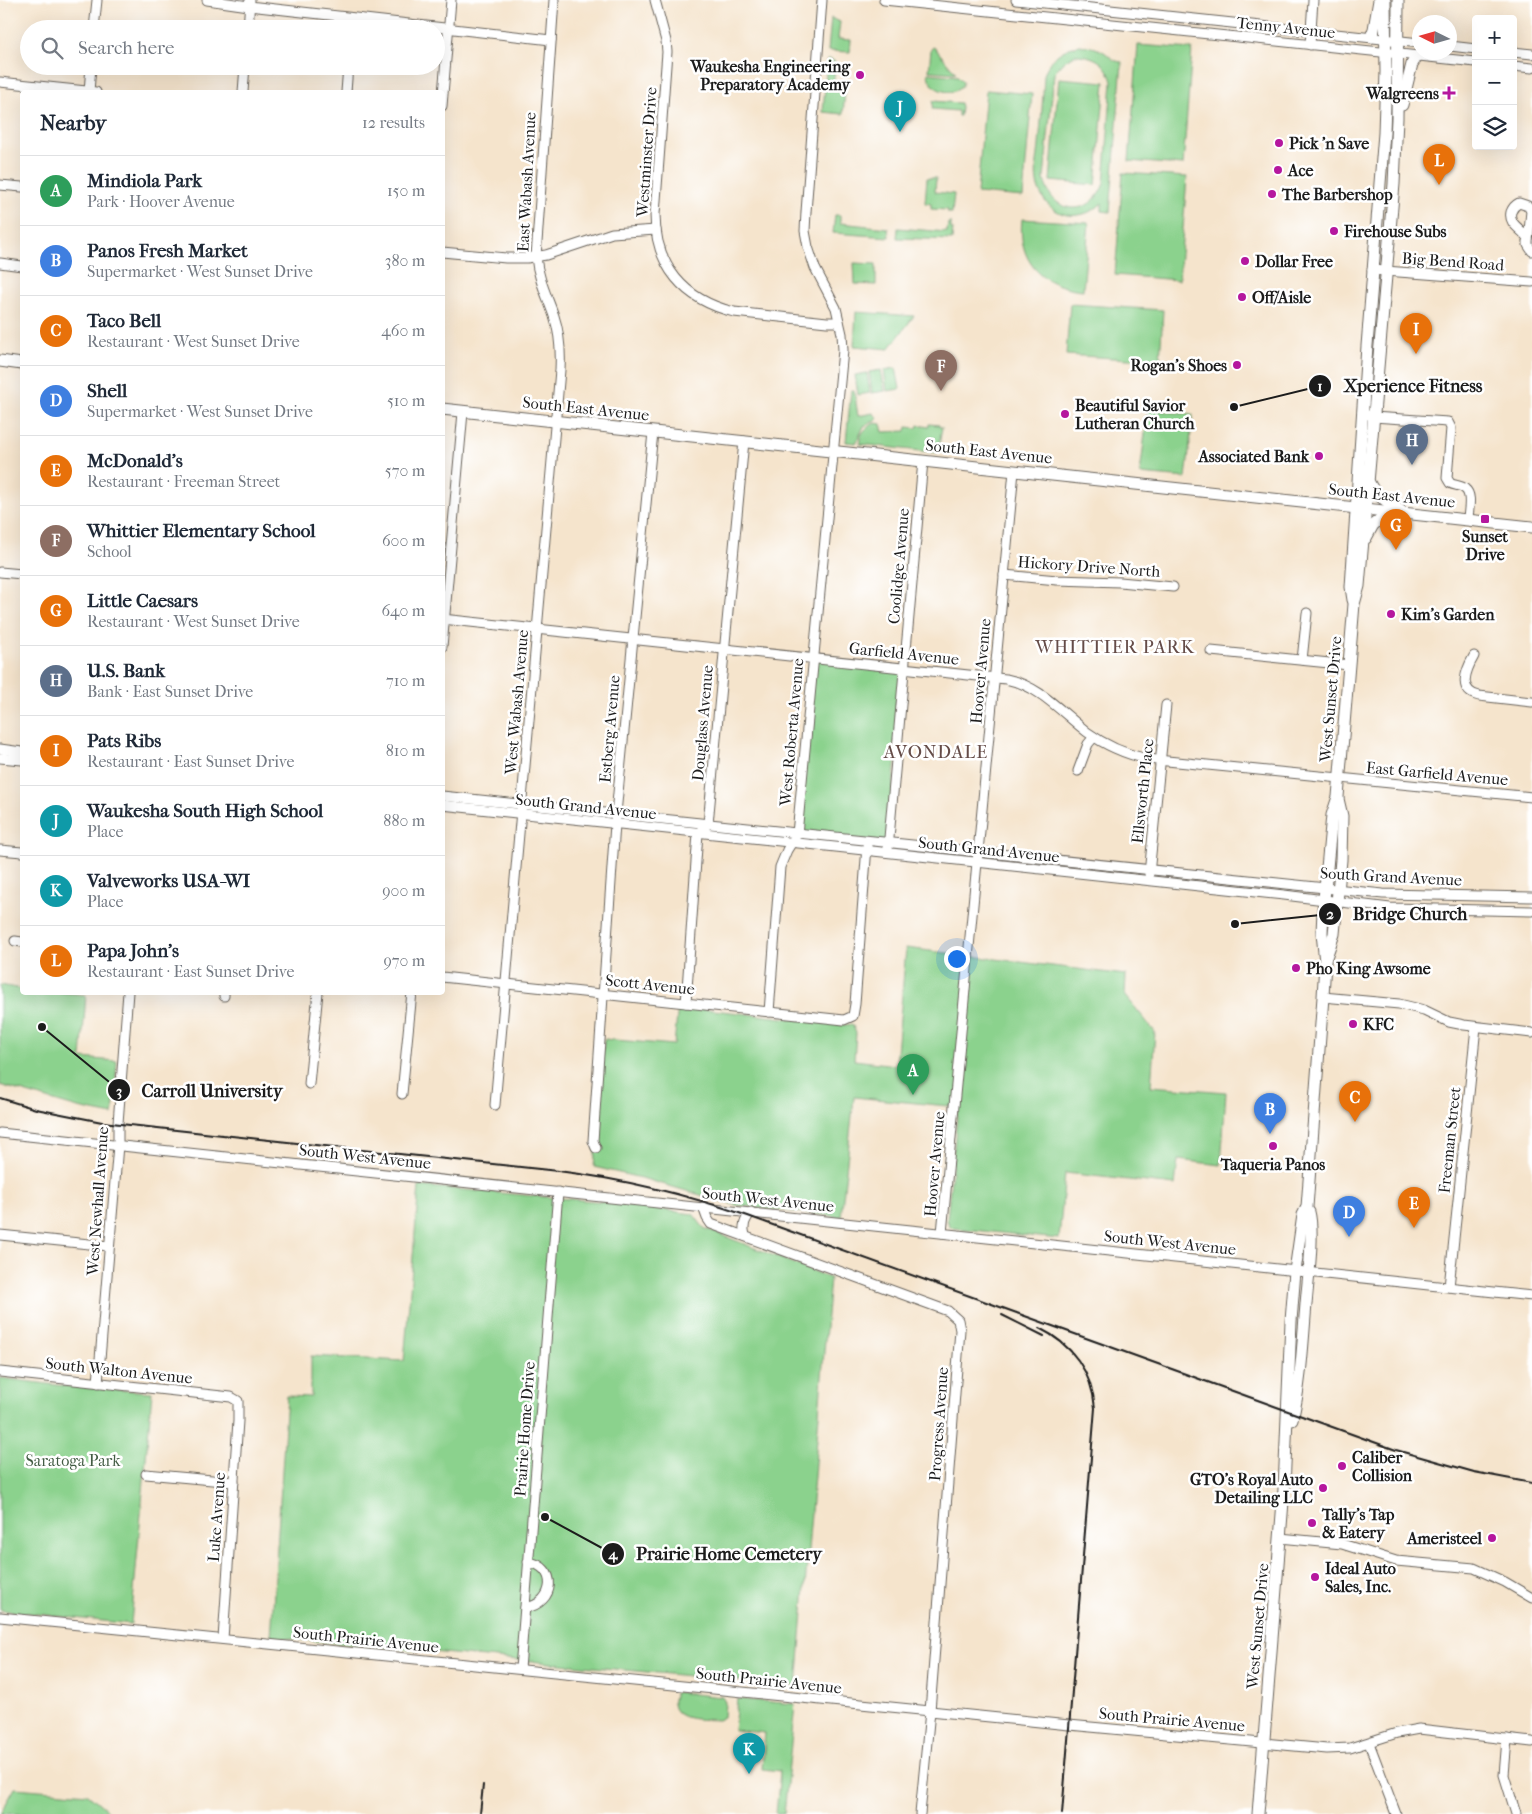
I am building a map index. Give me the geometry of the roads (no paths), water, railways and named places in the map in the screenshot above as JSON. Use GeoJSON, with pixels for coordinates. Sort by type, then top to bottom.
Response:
{"type":"FeatureCollection","features":[{"type":"Feature","properties":{"kind":"main road"},"geometry":{"type":"LineString","coordinates":[[1371,37],[1379,0]]}},
{"type":"Feature","properties":{"kind":"main road"},"geometry":{"type":"LineString","coordinates":[[1361,508],[1358,472],[1384,129],[1385,0]]}},
{"type":"Feature","properties":{"kind":"main road"},"geometry":{"type":"LineString","coordinates":[[1361,508],[1368,481],[1386,272],[1397,118],[1398,0]]}},
{"type":"Feature","properties":{"kind":"main road"},"geometry":{"type":"LineString","coordinates":[[1397,118],[1414,60]]}},
{"type":"Feature","properties":{"kind":"main road"},"geometry":{"type":"LineString","coordinates":[[0,361],[20,364]]}},
{"type":"Feature","properties":{"kind":"main road","name":"South East Avenue"},"geometry":{"type":"LineString","coordinates":[[445,410],[1532,527]]}},
{"type":"Feature","properties":{"kind":"main road"},"geometry":{"type":"LineString","coordinates":[[1340,505],[1352,489],[1358,472]]}},
{"type":"Feature","properties":{"kind":"main road"},"geometry":{"type":"LineString","coordinates":[[1368,481],[1375,493],[1405,513]]}},
{"type":"Feature","properties":{"kind":"main road","name":"West Sunset Drive"},"geometry":{"type":"LineString","coordinates":[[1258,1814],[1287,1441],[1286,1411],[1295,1271],[1303,1216],[1307,1207],[1323,997],[1324,962],[1322,933],[1325,894],[1332,815],[1338,797],[1340,779],[1354,604],[1359,586],[1361,508]]}},
{"type":"Feature","properties":{"kind":"main road","name":"West Sunset Drive"},"geometry":{"type":"LineString","coordinates":[[1354,604],[1351,587],[1361,508]]}},
{"type":"Feature","properties":{"kind":"main road"},"geometry":{"type":"LineString","coordinates":[[1361,556],[1371,527],[1390,512]]}},
{"type":"Feature","properties":{"kind":"main road","name":"West Sunset Drive"},"geometry":{"type":"LineString","coordinates":[[1324,962],[1334,934],[1338,896],[1342,816],[1338,797]]}},
{"type":"Feature","properties":{"kind":"main road","name":"West Sunset Drive"},"geometry":{"type":"LineString","coordinates":[[1287,1441],[1294,1414],[1309,1272],[1310,1216],[1307,1207]]}},
{"type":"Feature","properties":{"kind":"street"},"geometry":{"type":"LineString","coordinates":[[95,20],[97,0]]}},
{"type":"Feature","properties":{"kind":"street"},"geometry":{"type":"LineString","coordinates":[[207,0],[250,3],[341,20]]}},
{"type":"Feature","properties":{"kind":"street"},"geometry":{"type":"LineString","coordinates":[[445,73],[451,0]]}},
{"type":"Feature","properties":{"kind":"street","name":"East Wabash Avenue"},"geometry":{"type":"LineString","coordinates":[[554,0],[536,256],[540,280],[554,317],[559,340],[560,360],[556,422]]}},
{"type":"Feature","properties":{"kind":"street","name":"Westminster Drive"},"geometry":{"type":"LineString","coordinates":[[655,0],[667,52],[655,214],[661,253],[670,269],[680,283],[703,301],[722,309],[734,312],[840,322]]}},
{"type":"Feature","properties":{"kind":"street","name":"West Roberta Avenue"},"geometry":{"type":"LineString","coordinates":[[797,834],[842,350],[840,322],[834,304],[819,278],[811,258],[805,231],[822,0]]}},
{"type":"Feature","properties":{"kind":"street","name":"Tenny Avenue"},"geometry":{"type":"LineString","coordinates":[[884,0],[931,2],[1412,55]]}},
{"type":"Feature","properties":{"kind":"street","name":"Tenny Avenue"},"geometry":{"type":"LineString","coordinates":[[1016,0],[1412,42]]}},
{"type":"Feature","properties":{"kind":"street"},"geometry":{"type":"LineString","coordinates":[[1310,45],[1313,0]]}},
{"type":"Feature","properties":{"kind":"street"},"geometry":{"type":"LineString","coordinates":[[249,20],[250,3]]}},
{"type":"Feature","properties":{"kind":"street"},"geometry":{"type":"LineString","coordinates":[[445,28],[551,40]]}},
{"type":"Feature","properties":{"kind":"street"},"geometry":{"type":"LineString","coordinates":[[1347,49],[1348,35]]}},
{"type":"Feature","properties":{"kind":"street"},"geometry":{"type":"LineString","coordinates":[[1457,47],[1472,49]]}},
{"type":"Feature","properties":{"kind":"street"},"geometry":{"type":"LineString","coordinates":[[1517,52],[1532,54]]}},
{"type":"Feature","properties":{"kind":"street","name":"Tenny Avenue"},"geometry":{"type":"LineString","coordinates":[[1456,60],[1472,62]]}},
{"type":"Feature","properties":{"kind":"street"},"geometry":{"type":"LineString","coordinates":[[1517,66],[1532,68]]}},
{"type":"Feature","properties":{"kind":"street"},"geometry":{"type":"LineString","coordinates":[[91,75],[92,90]]}},
{"type":"Feature","properties":{"kind":"street"},"geometry":{"type":"LineString","coordinates":[[243,90],[244,75]]}},
{"type":"Feature","properties":{"kind":"street"},"geometry":{"type":"LineString","coordinates":[[346,90],[347,75]]}},
{"type":"Feature","properties":{"kind":"street"},"geometry":{"type":"LineString","coordinates":[[443,90],[445,75]]}},
{"type":"Feature","properties":{"kind":"street"},"geometry":{"type":"LineString","coordinates":[[0,82],[74,90]]}},
{"type":"Feature","properties":{"kind":"street"},"geometry":{"type":"LineString","coordinates":[[0,184],[20,187]]}},
{"type":"Feature","properties":{"kind":"street"},"geometry":{"type":"LineString","coordinates":[[445,252],[506,258],[536,256],[570,248],[612,233],[656,230]]}},
{"type":"Feature","properties":{"kind":"street"},"geometry":{"type":"LineString","coordinates":[[1528,239],[1528,245],[1532,251]]}},
{"type":"Feature","properties":{"kind":"street"},"geometry":{"type":"LineString","coordinates":[[0,263],[20,266]]}},
{"type":"Feature","properties":{"kind":"street","name":"Big Bend Road"},"geometry":{"type":"LineString","coordinates":[[1372,270],[1532,282]]}},
{"type":"Feature","properties":{"kind":"street"},"geometry":{"type":"LineString","coordinates":[[445,608],[463,412]]}},
{"type":"Feature","properties":{"kind":"street"},"geometry":{"type":"LineString","coordinates":[[1362,413],[1373,417],[1449,424],[1451,428],[1447,478],[1452,485],[1465,488],[1468,493],[1470,498],[1468,520]]}},
{"type":"Feature","properties":{"kind":"street","name":"West Wabash Avenue"},"geometry":{"type":"LineString","coordinates":[[495,1105],[556,422]]}},
{"type":"Feature","properties":{"kind":"street","name":"Estberg Avenue"},"geometry":{"type":"LineString","coordinates":[[596,1148],[593,1141],[615,824],[653,432]]}},
{"type":"Feature","properties":{"kind":"street","name":"Douglass Avenue"},"geometry":{"type":"LineString","coordinates":[[708,824],[744,441]]}},
{"type":"Feature","properties":{"kind":"street","name":"Coolidge Avenue"},"geometry":{"type":"LineString","coordinates":[[888,848],[923,461]]}},
{"type":"Feature","properties":{"kind":"street","name":"Hoover Avenue"},"geometry":{"type":"LineString","coordinates":[[942,1233],[1014,471]]}},
{"type":"Feature","properties":{"kind":"street"},"geometry":{"type":"LineString","coordinates":[[0,572],[20,574]]}},
{"type":"Feature","properties":{"kind":"street","name":"Hickory Drive North"},"geometry":{"type":"LineString","coordinates":[[1004,575],[1172,587]]}},
{"type":"Feature","properties":{"kind":"street"},"geometry":{"type":"LineString","coordinates":[[1302,660],[1308,613]]}},
{"type":"Feature","properties":{"kind":"street","name":"Garfield Avenue"},"geometry":{"type":"LineString","coordinates":[[445,619],[1014,681],[1030,687],[1094,737],[1121,752],[1148,759],[1340,779]]}},
{"type":"Feature","properties":{"kind":"street"},"geometry":{"type":"LineString","coordinates":[[1211,651],[1349,665]]}},
{"type":"Feature","properties":{"kind":"street"},"geometry":{"type":"LineString","coordinates":[[1474,656],[1468,667],[1465,680],[1466,687],[1471,694],[1532,702]]}},
{"type":"Feature","properties":{"kind":"street","name":"Ellsworth Place"},"geometry":{"type":"LineString","coordinates":[[1148,880],[1166,705]]}},
{"type":"Feature","properties":{"kind":"street"},"geometry":{"type":"LineString","coordinates":[[1078,771],[1085,752],[1094,737]]}},
{"type":"Feature","properties":{"kind":"street"},"geometry":{"type":"LineString","coordinates":[[0,750],[20,752]]}},
{"type":"Feature","properties":{"kind":"street"},"geometry":{"type":"LineString","coordinates":[[0,758],[20,760]]}},
{"type":"Feature","properties":{"kind":"street","name":"East Garfield Avenue"},"geometry":{"type":"LineString","coordinates":[[1340,779],[1532,798]]}},
{"type":"Feature","properties":{"kind":"street","name":"South Grand Avenue"},"geometry":{"type":"LineString","coordinates":[[445,796],[615,824],[791,842],[888,848],[978,858],[1062,872],[1284,895],[1325,894]]}},
{"type":"Feature","properties":{"kind":"street","name":"South Grand Avenue"},"geometry":{"type":"LineString","coordinates":[[445,805],[616,814],[797,834],[867,846]]}},
{"type":"Feature","properties":{"kind":"street"},"geometry":{"type":"LineString","coordinates":[[686,1003],[698,833],[708,824]]}},
{"type":"Feature","properties":{"kind":"street"},"geometry":{"type":"LineString","coordinates":[[769,1012],[780,867],[791,842],[797,834]]}},
{"type":"Feature","properties":{"kind":"street","name":"Scott Avenue"},"geometry":{"type":"LineString","coordinates":[[445,977],[844,1020],[853,1016],[867,846]]}},
{"type":"Feature","properties":{"kind":"street"},"geometry":{"type":"LineString","coordinates":[[0,850],[20,852]]}},
{"type":"Feature","properties":{"kind":"street","name":"South Grand Avenue"},"geometry":{"type":"LineString","coordinates":[[978,858],[1063,861],[1285,885],[1400,908],[1532,911]]}},
{"type":"Feature","properties":{"kind":"street"},"geometry":{"type":"LineString","coordinates":[[1062,872],[1063,861]]}},
{"type":"Feature","properties":{"kind":"street"},"geometry":{"type":"LineString","coordinates":[[1236,880],[1236,890]]}},
{"type":"Feature","properties":{"kind":"street"},"geometry":{"type":"LineString","coordinates":[[1284,895],[1285,885]]}},
{"type":"Feature","properties":{"kind":"street","name":"South Grand Avenue"},"geometry":{"type":"LineString","coordinates":[[1338,896],[1383,894],[1532,897]]}},
{"type":"Feature","properties":{"kind":"street","name":"West Newhall Avenue"},"geometry":{"type":"LineString","coordinates":[[98,1383],[118,1145],[128,995]]}},
{"type":"Feature","properties":{"kind":"street"},"geometry":{"type":"LineString","coordinates":[[309,1084],[318,995]]}},
{"type":"Feature","properties":{"kind":"street"},"geometry":{"type":"LineString","coordinates":[[402,1094],[412,995]]}},
{"type":"Feature","properties":{"kind":"street"},"geometry":{"type":"LineString","coordinates":[[1323,997],[1399,1004],[1424,1010],[1449,1022],[1532,1033]]}},
{"type":"Feature","properties":{"kind":"street","name":"Freeman Street"},"geometry":{"type":"LineString","coordinates":[[1449,1287],[1476,1027]]}},
{"type":"Feature","properties":{"kind":"street","name":"South West Avenue"},"geometry":{"type":"LineString","coordinates":[[0,1132],[1532,1296]]}},
{"type":"Feature","properties":{"kind":"street","name":"Prairie Home Drive"},"geometry":{"type":"LineString","coordinates":[[520,1669],[558,1192]]}},
{"type":"Feature","properties":{"kind":"street","name":"Progress Avenue"},"geometry":{"type":"LineString","coordinates":[[703,1207],[707,1218],[712,1224],[948,1311],[958,1320],[960,1330],[920,1814]]}},
{"type":"Feature","properties":{"kind":"street"},"geometry":{"type":"LineString","coordinates":[[745,1236],[745,1220],[751,1212]]}},
{"type":"Feature","properties":{"kind":"street"},"geometry":{"type":"LineString","coordinates":[[0,1235],[109,1246]]}},
{"type":"Feature","properties":{"kind":"street","name":"South Walton Avenue"},"geometry":{"type":"LineString","coordinates":[[0,1372],[235,1398]]}},
{"type":"Feature","properties":{"kind":"street","name":"Luke Avenue"},"geometry":{"type":"LineString","coordinates":[[223,1639],[239,1405],[235,1398]]}},
{"type":"Feature","properties":{"kind":"street"},"geometry":{"type":"LineString","coordinates":[[146,1474],[234,1482]]}},
{"type":"Feature","properties":{"kind":"street"},"geometry":{"type":"LineString","coordinates":[[1280,1538],[1342,1544],[1396,1560],[1474,1568],[1505,1582],[1532,1598]]}},
{"type":"Feature","properties":{"kind":"street"},"geometry":{"type":"LineString","coordinates":[[525,1608],[538,1604],[543,1600],[549,1588],[547,1574],[542,1568],[528,1562]]}},
{"type":"Feature","properties":{"kind":"street","name":"South Prairie Avenue"},"geometry":{"type":"LineString","coordinates":[[0,1617],[1069,1726],[1326,1749],[1350,1748],[1397,1733],[1419,1729],[1532,1742]]}},
{"type":"Feature","properties":{"kind":"street"},"geometry":{"type":"LineString","coordinates":[[1507,1738],[1504,1775],[1516,1814]]}},
{"type":"Feature","properties":{"kind":"street"},"geometry":{"type":"LineString","coordinates":[[1369,1743],[1396,1814]]}},
{"type":"Feature","properties":{"kind":"railway"},"geometry":{"type":"LineString","coordinates":[[0,1098],[36,1109],[102,1122],[558,1171],[654,1188],[748,1216],[1396,1450],[1474,1472],[1532,1483]]}},
{"type":"Feature","properties":{"kind":"railway"},"geometry":{"type":"LineString","coordinates":[[1002,1315],[1044,1336]]}},
{"type":"Feature","properties":{"kind":"railway"},"geometry":{"type":"LineString","coordinates":[[1039,1328],[1061,1342],[1078,1360],[1090,1383],[1095,1408],[1062,1814]]}},
{"type":"Feature","properties":{"kind":"railway"},"geometry":{"type":"LineString","coordinates":[[480,1814],[483,1785]]}},
{"type":"Feature","properties":{"kind":"place","name":"Waukesha Engineering Preparatory Academy"},"geometry":{"type":"Point","coordinates":[860,75]}},
{"type":"Feature","properties":{"kind":"place","name":"Walgreens"},"geometry":{"type":"Point","coordinates":[1449,93]}},
{"type":"Feature","properties":{"kind":"place","name":"Waukesha South High School"},"geometry":{"type":"Point","coordinates":[900,132]}},
{"type":"Feature","properties":{"kind":"place","name":"Pick 'n Save"},"geometry":{"type":"Point","coordinates":[1279,143]}},
{"type":"Feature","properties":{"kind":"place","name":"Ace"},"geometry":{"type":"Point","coordinates":[1278,170]}},
{"type":"Feature","properties":{"kind":"place","name":"Papa John's"},"geometry":{"type":"Point","coordinates":[1439,185]}},
{"type":"Feature","properties":{"kind":"place","name":"The Barbershop"},"geometry":{"type":"Point","coordinates":[1272,194]}},
{"type":"Feature","properties":{"kind":"place","name":"Firehouse Subs"},"geometry":{"type":"Point","coordinates":[1334,231]}},
{"type":"Feature","properties":{"kind":"place","name":"Dollar Free"},"geometry":{"type":"Point","coordinates":[1245,261]}},
{"type":"Feature","properties":{"kind":"place","name":"Off/Aisle"},"geometry":{"type":"Point","coordinates":[1242,297]}},
{"type":"Feature","properties":{"kind":"place","name":"Pats Ribs"},"geometry":{"type":"Point","coordinates":[1416,354]}},
{"type":"Feature","properties":{"kind":"place","name":"Rogan's Shoes"},"geometry":{"type":"Point","coordinates":[1237,365]}},
{"type":"Feature","properties":{"kind":"place","name":"Whittier Elementary School"},"geometry":{"type":"Point","coordinates":[941,391]}},
{"type":"Feature","properties":{"kind":"place","name":"Xperience Fitness"},"geometry":{"type":"Point","coordinates":[1234,407]}},
{"type":"Feature","properties":{"kind":"place","name":"Beautiful Savior Lutheran Church"},"geometry":{"type":"Point","coordinates":[1065,414]}},
{"type":"Feature","properties":{"kind":"place","name":"Associated Bank"},"geometry":{"type":"Point","coordinates":[1319,456]}},
{"type":"Feature","properties":{"kind":"place","name":"U.S. Bank"},"geometry":{"type":"Point","coordinates":[1412,465]}},
{"type":"Feature","properties":{"kind":"place","name":"Sunset Drive"},"geometry":{"type":"Point","coordinates":[1485,519]}},
{"type":"Feature","properties":{"kind":"place","name":"Little Caesars"},"geometry":{"type":"Point","coordinates":[1396,550]}},
{"type":"Feature","properties":{"kind":"place","name":"Kim's Garden"},"geometry":{"type":"Point","coordinates":[1391,614]}},
{"type":"Feature","properties":{"kind":"place","name":"Bridge Church"},"geometry":{"type":"Point","coordinates":[1235,924]}},
{"type":"Feature","properties":{"kind":"place","name":"Pho King Awsome"},"geometry":{"type":"Point","coordinates":[1296,968]}},
{"type":"Feature","properties":{"kind":"place","name":"KFC"},"geometry":{"type":"Point","coordinates":[1353,1024]}},
{"type":"Feature","properties":{"kind":"place","name":"Carroll University"},"geometry":{"type":"Point","coordinates":[42,1027]}},
{"type":"Feature","properties":{"kind":"place","name":"Mindiola Park"},"geometry":{"type":"Point","coordinates":[913,1095]}},
{"type":"Feature","properties":{"kind":"place","name":"Taco Bell"},"geometry":{"type":"Point","coordinates":[1355,1122]}},
{"type":"Feature","properties":{"kind":"place","name":"Panos Fresh Market"},"geometry":{"type":"Point","coordinates":[1270,1134]}},
{"type":"Feature","properties":{"kind":"place","name":"Taqueria Panos"},"geometry":{"type":"Point","coordinates":[1273,1146]}},
{"type":"Feature","properties":{"kind":"place","name":"McDonald's"},"geometry":{"type":"Point","coordinates":[1414,1228]}},
{"type":"Feature","properties":{"kind":"place","name":"Shell"},"geometry":{"type":"Point","coordinates":[1349,1237]}},
{"type":"Feature","properties":{"kind":"place","name":"Caliber Collision"},"geometry":{"type":"Point","coordinates":[1342,1466]}},
{"type":"Feature","properties":{"kind":"place","name":"GTO's Royal Auto Detailing LLC"},"geometry":{"type":"Point","coordinates":[1323,1488]}},
{"type":"Feature","properties":{"kind":"place","name":"Prairie Home Cemetery"},"geometry":{"type":"Point","coordinates":[545,1517]}},
{"type":"Feature","properties":{"kind":"place","name":"Tally's Tap & Eatery"},"geometry":{"type":"Point","coordinates":[1312,1523]}},
{"type":"Feature","properties":{"kind":"place","name":"Ameristeel"},"geometry":{"type":"Point","coordinates":[1492,1538]}},
{"type":"Feature","properties":{"kind":"place","name":"Ideal Auto Sales, Inc."},"geometry":{"type":"Point","coordinates":[1315,1577]}},
{"type":"Feature","properties":{"kind":"place","name":"Valveworks USA-WI"},"geometry":{"type":"Point","coordinates":[749,1774]}},
{"type":"Feature","properties":{"kind":"district","name":"WHITTIER PARK"},"geometry":{"type":"Point","coordinates":[1115,647]}},
{"type":"Feature","properties":{"kind":"district","name":"AVONDALE"},"geometry":{"type":"Point","coordinates":[936,752]}},
{"type":"Feature","properties":{"kind":"park label","name":"Saratoga Park"},"geometry":{"type":"Point","coordinates":[73,1460]}}]}
